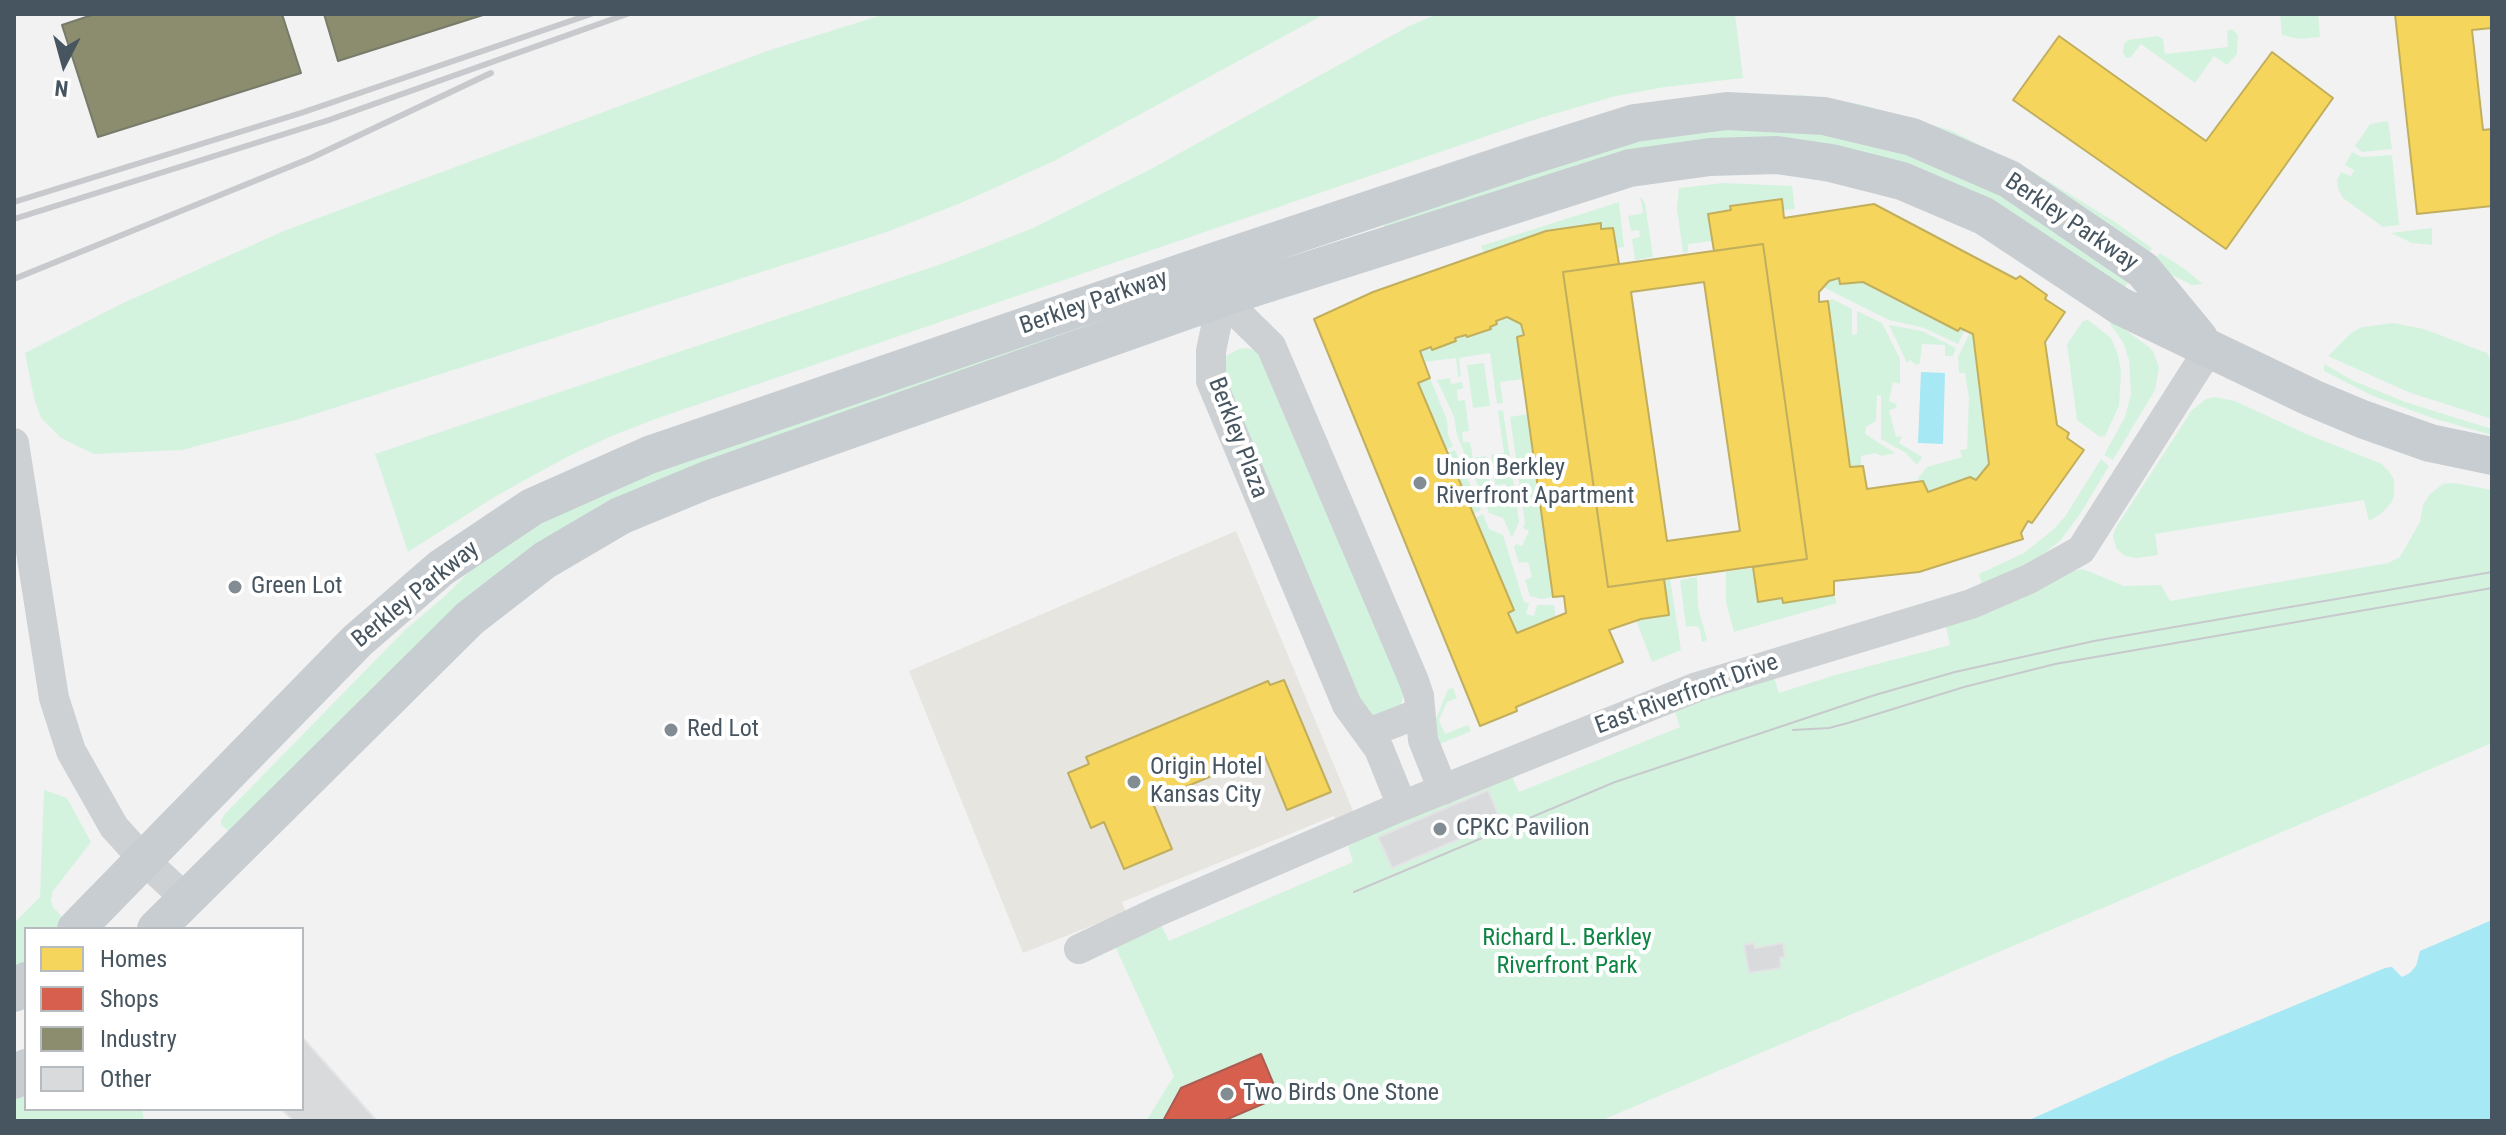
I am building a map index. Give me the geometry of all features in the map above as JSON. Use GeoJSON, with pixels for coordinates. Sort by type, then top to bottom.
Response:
{"type":"FeatureCollection","features":[{"type":"Feature","properties":{"kind":"main road","name":"Berkley Parkway"},"geometry":{"type":"LineString","coordinates":[[158,927],[470,618],[545,560],[620,516],[1530,156],[1635,123],[1727,111],[1824,116],[1912,137],[2009,179],[2143,270],[2209,349],[2386,429],[2430,443],[2492,456]]}},
{"type":"Feature","properties":{"kind":"main road","name":"Berkley Parkway"},"geometry":{"type":"LineString","coordinates":[[78,927],[357,641],[441,568],[532,507],[649,455],[1214,281]]}},
{"type":"Feature","properties":{"kind":"street"},"geometry":{"type":"LineString","coordinates":[[1214,281],[1271,346],[1414,681],[1423,740],[1443,790]]}},
{"type":"Feature","properties":{"kind":"street","name":"Berkley Plaza"},"geometry":{"type":"LineString","coordinates":[[1214,281],[1211,381],[1347,705],[1379,749],[1402,806]]}},
{"type":"Feature","properties":{"kind":"street","name":"East Riverfront Drive"},"geometry":{"type":"LineString","coordinates":[[1079,949],[1161,910],[1402,806],[1697,687],[1971,604],[2063,561],[2081,550],[2091,537],[2209,349]]}},
{"type":"Feature","properties":{"kind":"street"},"geometry":{"type":"LineString","coordinates":[[14,443],[54,698],[71,751],[114,827],[185,898]]}},
{"type":"Feature","properties":{"kind":"street"},"geometry":{"type":"LineString","coordinates":[[1368,733],[1420,713]]}},
{"type":"Feature","properties":{"kind":"shaded area"},"geometry":{"type":"Polygon","coordinates":[[[1236,531],[1354,813],[1337,823],[1334,816],[1122,902],[1126,912],[1023,953],[909,671],[1236,531]]]}},
{"type":"Feature","properties":{"kind":"green space"},"geometry":{"type":"Polygon","coordinates":[[[885,14],[1325,14],[1054,161],[961,203],[884,233],[296,420],[182,450],[94,454],[61,438],[41,418],[25,353],[123,303],[286,230],[770,50],[885,14]]]}},
{"type":"Feature","properties":{"kind":"green space"},"geometry":{"type":"Polygon","coordinates":[[[1437,14],[1735,14],[1743,78],[1616,96],[1540,118],[658,418],[567,457],[496,496],[408,552],[375,454],[947,262],[1033,228],[1151,169],[1409,26],[1437,14]]]}},
{"type":"Feature","properties":{"kind":"green space"},"geometry":{"type":"Polygon","coordinates":[[[2280,14],[2318,14],[2320,37],[2298,39],[2282,35],[2280,14]]]}},
{"type":"Feature","properties":{"kind":"green space"},"geometry":{"type":"Polygon","coordinates":[[[2232,29],[2238,35],[2237,54],[2227,65],[2214,56],[2195,83],[2141,44],[2131,57],[2126,58],[2123,53],[2128,40],[2157,36],[2163,39],[2165,54],[2228,47],[2227,31],[2232,29]]]}},
{"type":"Feature","properties":{"kind":"green space"},"geometry":{"type":"Polygon","coordinates":[[[1796,94],[1859,104],[1950,130],[2030,170],[2152,248],[2147,257],[1796,94]]]}},
{"type":"Feature","properties":{"kind":"green space"},"geometry":{"type":"Polygon","coordinates":[[[2388,121],[2392,149],[2362,152],[2355,146],[2370,124],[2388,121]]]}},
{"type":"Feature","properties":{"kind":"green space"},"geometry":{"type":"Polygon","coordinates":[[[1776,127],[1883,144],[1983,182],[2130,280],[2122,291],[1812,144],[1385,233],[1384,225],[1451,196],[1656,133],[1776,127]]]}},
{"type":"Feature","properties":{"kind":"green space"},"geometry":{"type":"Polygon","coordinates":[[[2352,152],[2362,157],[2392,155],[2399,225],[2383,227],[2343,198],[2337,180],[2341,172],[2351,176],[2354,170],[2345,165],[2352,152]]]}},
{"type":"Feature","properties":{"kind":"green space"},"geometry":{"type":"Polygon","coordinates":[[[1723,183],[1792,186],[1795,209],[1783,210],[1781,199],[1731,206],[1731,210],[1709,213],[1712,241],[1688,244],[1688,252],[1683,253],[1677,209],[1679,188],[1723,183]]]}},
{"type":"Feature","properties":{"kind":"green space"},"geometry":{"type":"Polygon","coordinates":[[[1640,196],[1645,203],[1653,257],[1635,260],[1632,239],[1640,237],[1639,230],[1631,231],[1628,216],[1643,213],[1640,196]]]}},
{"type":"Feature","properties":{"kind":"green space"},"geometry":{"type":"Polygon","coordinates":[[[1619,202],[1624,247],[1616,248],[1613,228],[1601,229],[1600,223],[1546,231],[1484,253],[1481,246],[1619,202]]]}},
{"type":"Feature","properties":{"kind":"green space"},"geometry":{"type":"Polygon","coordinates":[[[2432,228],[2432,245],[2412,243],[2391,233],[2432,228]]]}},
{"type":"Feature","properties":{"kind":"green space"},"geometry":{"type":"Polygon","coordinates":[[[2160,253],[2203,284],[2192,285],[2172,275],[2154,261],[2160,253]]]}},
{"type":"Feature","properties":{"kind":"green space"},"geometry":{"type":"Polygon","coordinates":[[[1839,278],[1840,284],[1863,282],[1965,330],[1958,344],[1924,328],[1889,320],[1823,287],[1839,278]]]}},
{"type":"Feature","properties":{"kind":"green space"},"geometry":{"type":"Polygon","coordinates":[[[1168,297],[677,474],[230,832],[221,825],[225,814],[404,631],[493,548],[621,483],[1168,297]]]}},
{"type":"Feature","properties":{"kind":"green space"},"geometry":{"type":"Polygon","coordinates":[[[1832,299],[1852,309],[1852,335],[1857,334],[1857,311],[1882,323],[1900,359],[1900,384],[1893,382],[1889,401],[1897,404],[1896,408],[1889,410],[1896,437],[1902,436],[1899,443],[1922,457],[1917,465],[1906,453],[1881,439],[1881,396],[1877,395],[1876,421],[1866,427],[1865,434],[1895,453],[1861,456],[1861,466],[1850,467],[1828,301],[1832,299]]]}},
{"type":"Feature","properties":{"kind":"green space"},"geometry":{"type":"Polygon","coordinates":[[[1507,317],[1521,324],[1524,335],[1517,338],[1523,379],[1500,382],[1503,403],[1497,404],[1490,353],[1459,358],[1461,376],[1458,377],[1456,358],[1424,362],[1420,351],[1431,347],[1432,350],[1456,341],[1455,338],[1490,329],[1496,321],[1507,317]]]}},
{"type":"Feature","properties":{"kind":"green space"},"geometry":{"type":"Polygon","coordinates":[[[2088,320],[2111,338],[2121,372],[2119,406],[2105,436],[2100,437],[2077,420],[2067,344],[2083,321],[2088,320]]]}},
{"type":"Feature","properties":{"kind":"green space"},"geometry":{"type":"Polygon","coordinates":[[[2113,321],[2149,347],[2159,368],[2155,390],[2113,460],[2104,455],[2125,417],[2131,394],[2129,360],[2123,342],[2110,324],[2113,321]]]}},
{"type":"Feature","properties":{"kind":"green space"},"geometry":{"type":"Polygon","coordinates":[[[2393,323],[2424,329],[2487,353],[2492,363],[2492,419],[2408,392],[2328,356],[2351,333],[2362,327],[2393,323]]]}},
{"type":"Feature","properties":{"kind":"green space"},"geometry":{"type":"Polygon","coordinates":[[[1889,325],[1922,331],[1956,348],[1953,356],[1945,356],[1945,345],[1922,344],[1920,363],[1916,365],[1910,360],[1907,363],[1889,325]]]}},
{"type":"Feature","properties":{"kind":"green space"},"geometry":{"type":"Polygon","coordinates":[[[1970,332],[1973,334],[1989,464],[1976,480],[1970,477],[1928,492],[1918,478],[1927,467],[1962,457],[1960,450],[1967,449],[1969,398],[1965,373],[1959,373],[1958,357],[1970,332]]]}},
{"type":"Feature","properties":{"kind":"green space"},"geometry":{"type":"Polygon","coordinates":[[[1246,348],[1261,352],[1404,693],[1401,705],[1379,717],[1364,714],[1219,378],[1221,362],[1226,356],[1246,348]]]}},
{"type":"Feature","properties":{"kind":"green space"},"geometry":{"type":"Polygon","coordinates":[[[1484,363],[1490,406],[1473,408],[1467,365],[1484,363]]]}},
{"type":"Feature","properties":{"kind":"green space"},"geometry":{"type":"Polygon","coordinates":[[[2324,364],[2354,381],[2405,402],[2492,429],[2492,435],[2432,418],[2373,396],[2324,371],[2324,364]]]}},
{"type":"Feature","properties":{"kind":"green space"},"geometry":{"type":"Polygon","coordinates":[[[1430,378],[1447,420],[1453,446],[1446,450],[1418,383],[1430,378]]]}},
{"type":"Feature","properties":{"kind":"green space"},"geometry":{"type":"Polygon","coordinates":[[[1450,378],[1451,384],[1462,382],[1463,388],[1457,390],[1458,401],[1465,400],[1469,431],[1462,432],[1463,442],[1470,442],[1473,458],[1486,456],[1487,468],[1471,470],[1457,435],[1454,417],[1437,380],[1450,378]]]}},
{"type":"Feature","properties":{"kind":"green space"},"geometry":{"type":"Polygon","coordinates":[[[2214,397],[2235,401],[2382,464],[2394,480],[2391,503],[2369,521],[2364,500],[2155,534],[2158,555],[2125,556],[2116,548],[2115,529],[2192,410],[2214,397]]]}},
{"type":"Feature","properties":{"kind":"green space"},"geometry":{"type":"Polygon","coordinates":[[[1503,410],[1511,465],[1493,467],[1491,455],[1504,453],[1498,411],[1503,410]]]}},
{"type":"Feature","properties":{"kind":"green space"},"geometry":{"type":"Polygon","coordinates":[[[1528,414],[1553,597],[1541,599],[1530,596],[1525,580],[1532,577],[1528,562],[1519,563],[1514,547],[1516,544],[1522,546],[1529,531],[1523,528],[1525,523],[1510,417],[1528,414]]]}},
{"type":"Feature","properties":{"kind":"green space"},"geometry":{"type":"Polygon","coordinates":[[[1455,450],[1481,510],[1473,514],[1447,453],[1455,450]]]}},
{"type":"Feature","properties":{"kind":"green space"},"geometry":{"type":"Polygon","coordinates":[[[2101,459],[2109,466],[2060,541],[2035,561],[1982,587],[1979,574],[2024,553],[2054,529],[2101,459]]]}},
{"type":"Feature","properties":{"kind":"green space"},"geometry":{"type":"Polygon","coordinates":[[[1512,470],[1519,522],[1512,538],[1503,518],[1489,513],[1474,475],[1488,473],[1493,503],[1509,500],[1506,484],[1495,485],[1494,472],[1512,470]]]}},
{"type":"Feature","properties":{"kind":"green space","name":"Richard L. Berkley Riverfront Park"},"geometry":{"type":"Polygon","coordinates":[[[2443,484],[2492,490],[2492,743],[1600,1121],[1146,1121],[1174,1076],[1115,946],[1161,925],[1169,941],[1353,862],[1348,846],[1365,837],[1512,777],[1519,792],[1680,727],[1675,712],[1677,708],[1774,677],[1779,693],[1950,645],[1946,627],[1949,625],[2049,585],[2073,571],[2083,569],[2124,586],[2161,585],[2170,601],[2388,563],[2400,557],[2420,522],[2423,505],[2430,494],[2443,484]]]}},
{"type":"Feature","properties":{"kind":"green space"},"geometry":{"type":"Polygon","coordinates":[[[1483,514],[1489,529],[1503,535],[1524,602],[1529,603],[1526,614],[1534,616],[1537,605],[1554,605],[1556,618],[1517,633],[1475,518],[1483,514]]]}},
{"type":"Feature","properties":{"kind":"green space"},"geometry":{"type":"Polygon","coordinates":[[[1753,568],[1758,602],[1782,598],[1783,603],[1834,595],[1837,603],[1734,632],[1726,603],[1726,572],[1753,568]]]}},
{"type":"Feature","properties":{"kind":"green space"},"geometry":{"type":"Polygon","coordinates":[[[1697,577],[1698,607],[1707,640],[1702,642],[1700,629],[1696,626],[1686,627],[1680,580],[1697,577]]]}},
{"type":"Feature","properties":{"kind":"green space"},"geometry":{"type":"Polygon","coordinates":[[[1670,578],[1681,650],[1652,662],[1636,620],[1668,615],[1664,579],[1670,578]]]}},
{"type":"Feature","properties":{"kind":"green space"},"geometry":{"type":"Polygon","coordinates":[[[1453,688],[1457,698],[1447,702],[1439,720],[1445,734],[1468,725],[1471,731],[1440,744],[1434,724],[1448,689],[1453,688]]]}},
{"type":"Feature","properties":{"kind":"green space"},"geometry":{"type":"Polygon","coordinates":[[[44,790],[67,798],[91,842],[53,891],[53,907],[65,920],[59,927],[24,927],[24,962],[14,972],[14,923],[40,897],[44,790]]]}},
{"type":"Feature","properties":{"kind":"green space"},"geometry":{"type":"Polygon","coordinates":[[[24,1087],[24,1111],[142,1111],[144,1121],[14,1121],[14,1097],[24,1087]]]}},
{"type":"Feature","properties":{"kind":"water"},"geometry":{"type":"Polygon","coordinates":[[[1921,372],[1945,373],[1943,444],[1918,443],[1921,372]]]}},
{"type":"Feature","properties":{"kind":"water"},"geometry":{"type":"Polygon","coordinates":[[[2492,920],[2492,1121],[2027,1121],[2170,1057],[2385,968],[2392,967],[2402,977],[2416,966],[2420,951],[2492,920]]]}},
{"type":"Feature","properties":{"kind":"building: Homes"},"geometry":{"type":"Polygon","coordinates":[[[2395,14],[2492,14],[2492,28],[2472,30],[2483,130],[2492,129],[2492,206],[2417,214],[2395,14]]]}},
{"type":"Feature","properties":{"kind":"building: Homes"},"geometry":{"type":"Polygon","coordinates":[[[2059,36],[2206,141],[2272,52],[2333,98],[2226,249],[2013,100],[2059,36]]]}},
{"type":"Feature","properties":{"kind":"building: Homes"},"geometry":{"type":"Polygon","coordinates":[[[1782,199],[1784,218],[1874,204],[2016,279],[2020,276],[2065,312],[2045,342],[2057,425],[2069,433],[2067,438],[2084,450],[2032,523],[2028,521],[2021,533],[2023,539],[1919,572],[1834,581],[1834,595],[1783,603],[1782,598],[1758,602],[1753,567],[1807,559],[1763,244],[1714,251],[1708,214],[1731,210],[1730,206],[1782,199]],[[1839,278],[1829,281],[1819,292],[1819,302],[1828,301],[1850,467],[1863,466],[1867,489],[1923,481],[1928,492],[1970,477],[1976,480],[1989,464],[1973,334],[1960,328],[1958,331],[1863,282],[1840,284],[1839,278]]]}},
{"type":"Feature","properties":{"kind":"building: Homes","name":"Union Berkley Riverfront Apartment"},"geometry":{"type":"Polygon","coordinates":[[[1601,223],[1601,229],[1613,228],[1619,264],[1563,272],[1608,587],[1664,579],[1669,615],[1641,619],[1609,630],[1623,662],[1516,707],[1517,711],[1480,726],[1314,319],[1373,292],[1546,231],[1601,223]],[[1507,317],[1496,321],[1497,324],[1491,329],[1455,338],[1456,341],[1432,350],[1431,347],[1420,351],[1430,378],[1418,383],[1514,610],[1508,613],[1517,633],[1566,613],[1564,596],[1553,597],[1517,337],[1524,335],[1521,324],[1507,317]]]}},
{"type":"Feature","properties":{"kind":"building: Homes"},"geometry":{"type":"Polygon","coordinates":[[[1763,244],[1807,559],[1608,587],[1563,272],[1763,244]],[[1704,282],[1631,292],[1667,541],[1740,531],[1704,282]]]}},
{"type":"Feature","properties":{"kind":"building: Homes","name":"Origin Hotel Kansas City"},"geometry":{"type":"Polygon","coordinates":[[[1284,680],[1331,792],[1287,810],[1264,754],[1152,801],[1172,849],[1124,869],[1104,822],[1091,828],[1068,773],[1089,764],[1086,757],[1268,681],[1270,685],[1284,680]]]}},
{"type":"Feature","properties":{"kind":"building: Shops"},"geometry":{"type":"Polygon","coordinates":[[[1261,1054],[1279,1097],[1223,1121],[1163,1121],[1181,1088],[1261,1054]]]}},
{"type":"Feature","properties":{"kind":"building: Industry"},"geometry":{"type":"Polygon","coordinates":[[[95,14],[282,14],[301,73],[98,137],[62,25],[95,14]]]}},
{"type":"Feature","properties":{"kind":"building: Industry"},"geometry":{"type":"Polygon","coordinates":[[[324,14],[486,14],[338,61],[324,14]]]}},
{"type":"Feature","properties":{"kind":"building: Other","name":"CPKC Pavilion"},"geometry":{"type":"Polygon","coordinates":[[[1488,790],[1501,821],[1392,868],[1378,837],[1488,790]]]}},
{"type":"Feature","properties":{"kind":"building: Other"},"geometry":{"type":"Polygon","coordinates":[[[1754,943],[1755,948],[1783,943],[1785,957],[1780,958],[1781,968],[1749,973],[1744,945],[1754,943]]]}},
{"type":"Feature","properties":{"kind":"building: Other"},"geometry":{"type":"Polygon","coordinates":[[[304,1039],[377,1121],[294,1121],[283,1111],[304,1111],[304,1039]]]}},
{"type":"Feature","properties":{"kind":"tram line"},"geometry":{"type":"LineString","coordinates":[[1354,892],[1615,782],[1875,695],[1955,672],[2094,641],[2492,572]]}},
{"type":"Feature","properties":{"kind":"tram line"},"geometry":{"type":"LineString","coordinates":[[1793,730],[1829,728],[1964,687],[2055,664],[2492,588]]}},
{"type":"Feature","properties":{"kind":"railway"},"geometry":{"type":"LineString","coordinates":[[14,202],[301,113],[591,14]]}},
{"type":"Feature","properties":{"kind":"railway"},"geometry":{"type":"LineString","coordinates":[[14,219],[329,120],[627,14]]}},
{"type":"Feature","properties":{"kind":"railway"},"geometry":{"type":"LineString","coordinates":[[14,279],[311,158],[491,73]]}},
{"type":"Feature","properties":{"kind":"place","name":"Union Berkley Riverfront Apartment"},"geometry":{"type":"Point","coordinates":[1420,483]}},
{"type":"Feature","properties":{"kind":"place","name":"Green Lot"},"geometry":{"type":"Point","coordinates":[235,587]}},
{"type":"Feature","properties":{"kind":"place","name":"Red Lot"},"geometry":{"type":"Point","coordinates":[671,730]}},
{"type":"Feature","properties":{"kind":"place","name":"Origin Hotel Kansas City"},"geometry":{"type":"Point","coordinates":[1134,782]}},
{"type":"Feature","properties":{"kind":"place","name":"CPKC Pavilion"},"geometry":{"type":"Point","coordinates":[1440,829]}},
{"type":"Feature","properties":{"kind":"place","name":"Two Birds One Stone"},"geometry":{"type":"Point","coordinates":[1227,1094]}}]}
